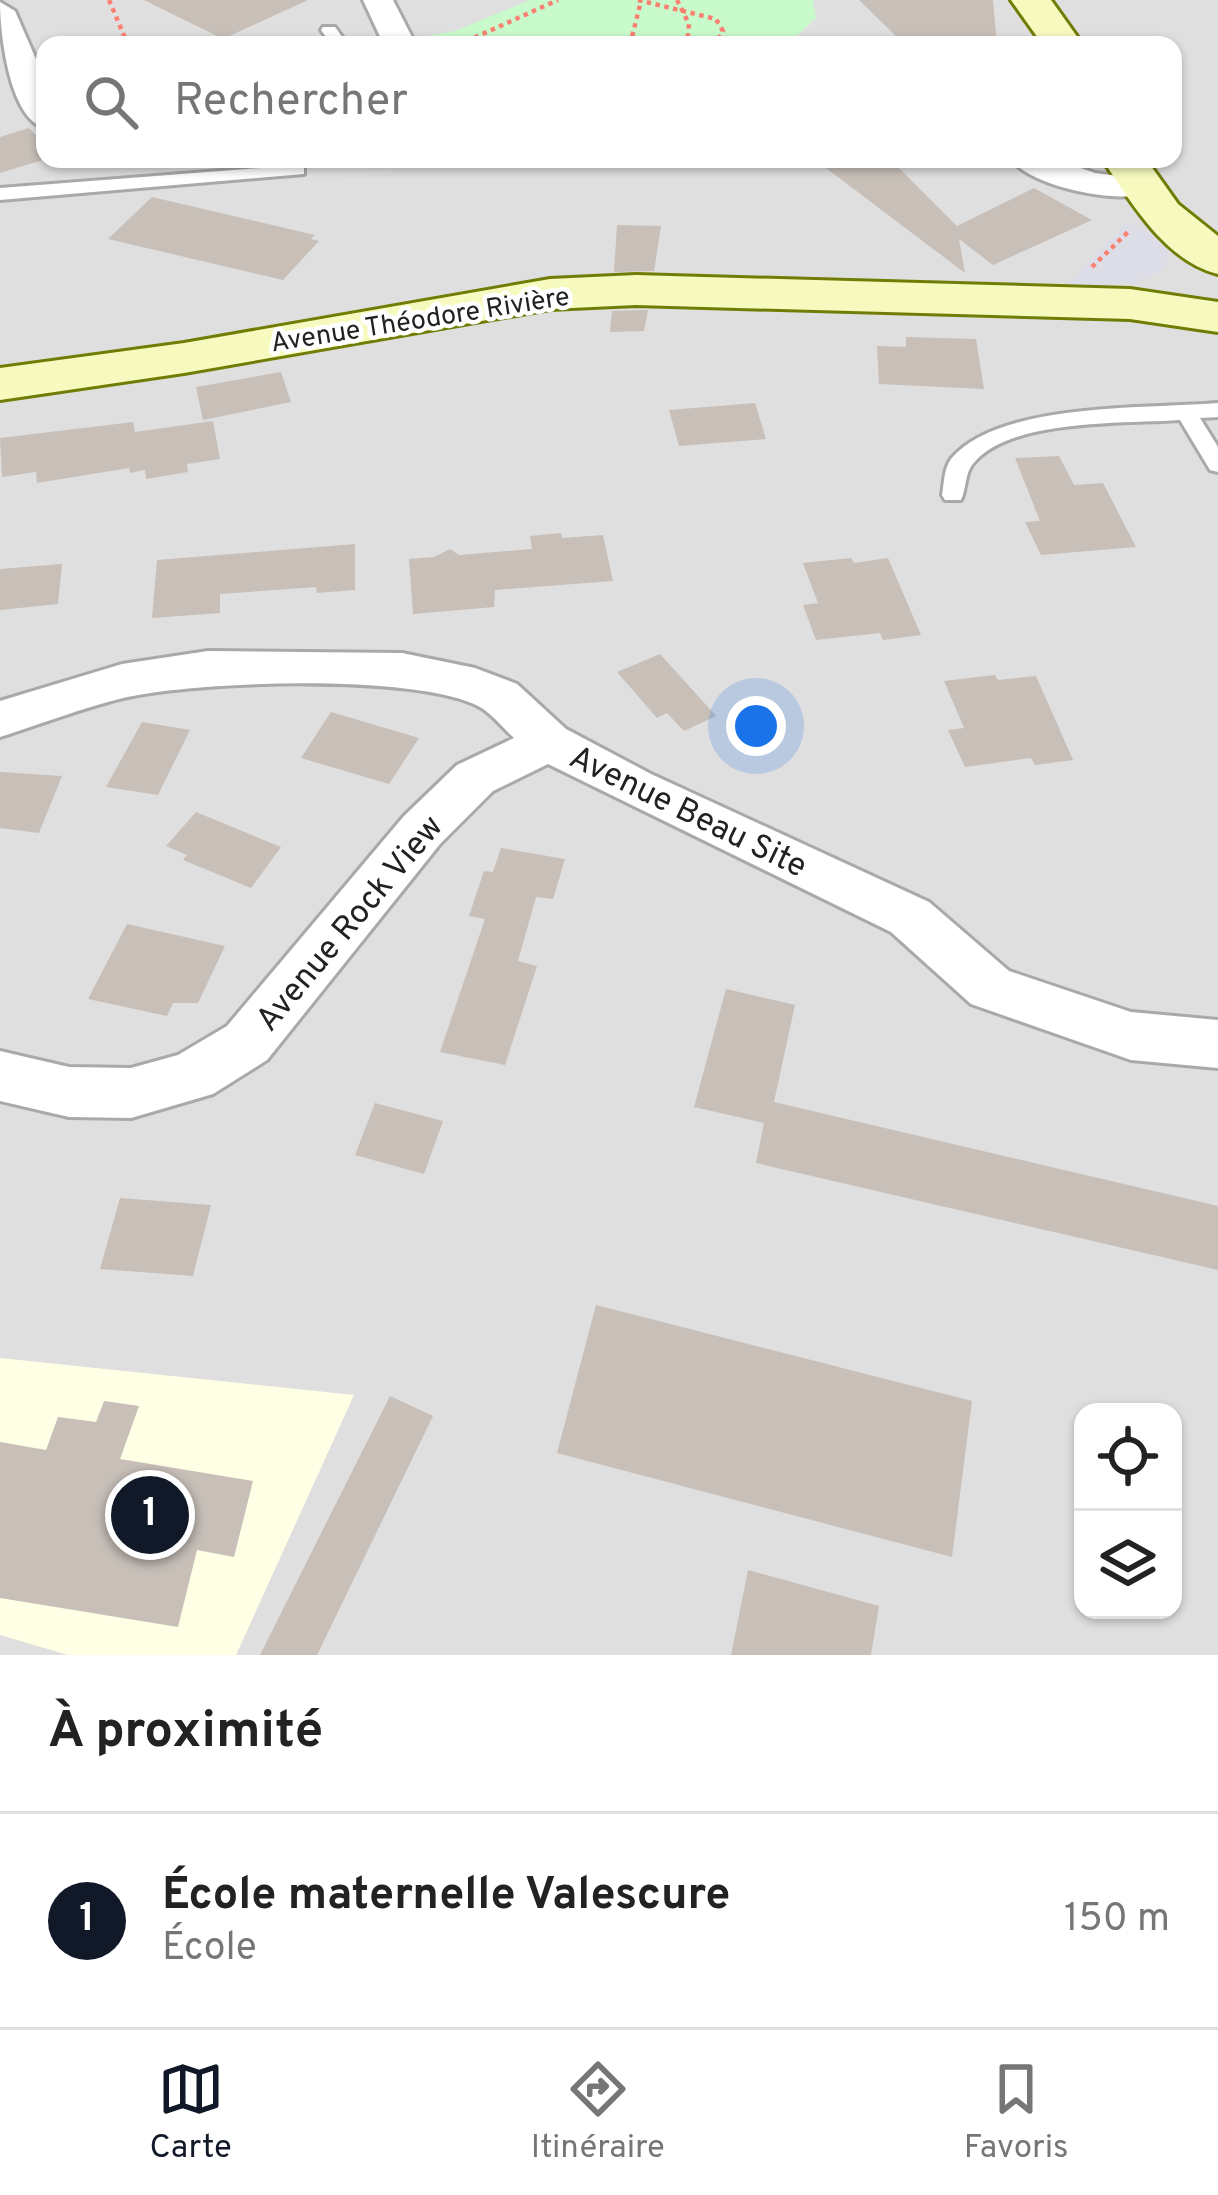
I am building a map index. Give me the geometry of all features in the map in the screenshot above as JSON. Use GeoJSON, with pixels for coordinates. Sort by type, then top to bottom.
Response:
{"type":"FeatureCollection","features":[{"type":"Feature","properties":{"kind":"main road"},"geometry":{"type":"LineString","coordinates":[[1031,0],[1057,36]]}},
{"type":"Feature","properties":{"kind":"main road"},"geometry":{"type":"LineString","coordinates":[[1132,173],[1214,286]]}},
{"type":"Feature","properties":{"kind":"main road","name":"Avenue Théodore Rivière"},"geometry":{"type":"LineString","coordinates":[[0,384],[184,358],[550,294],[636,290],[1122,304],[1214,286]]}},
{"type":"Feature","properties":{"kind":"street"},"geometry":{"type":"LineString","coordinates":[[378,0],[396,36]]}},
{"type":"Feature","properties":{"kind":"street"},"geometry":{"type":"LineString","coordinates":[[0,11],[36,97]]}},
{"type":"Feature","properties":{"kind":"street"},"geometry":{"type":"LineString","coordinates":[[1046,168],[1103,188],[1132,173]]}},
{"type":"Feature","properties":{"kind":"street","name":"Avenue Beau Site"},"geometry":{"type":"LineString","coordinates":[[0,719],[122,681],[208,668],[402,670],[458,680],[500,696],[549,742],[633,787],[910,917],[990,988],[1132,1036],[1218,1044]]}},
{"type":"Feature","properties":{"kind":"street","name":"Avenue Rock View"},"geometry":{"type":"LineString","coordinates":[[0,1076],[69,1092],[131,1093],[194,1076],[247,1043],[422,830],[475,778],[549,742]]}},
{"type":"Feature","properties":{"kind":"lane"},"geometry":{"type":"LineString","coordinates":[[0,194],[210,168]]}},
{"type":"Feature","properties":{"kind":"lane"},"geometry":{"type":"LineString","coordinates":[[262,168],[298,170]]}},
{"type":"Feature","properties":{"kind":"lane"},"geometry":{"type":"LineString","coordinates":[[953,495],[958,465],[990,438],[1042,424],[1218,410]]}},
{"type":"Feature","properties":{"kind":"lane"},"geometry":{"type":"LineString","coordinates":[[1185,411],[1218,464]]}},
{"type":"Feature","properties":{"kind":"path"},"geometry":{"type":"LineString","coordinates":[[109,0],[124,36]]}},
{"type":"Feature","properties":{"kind":"path"},"geometry":{"type":"LineString","coordinates":[[478,36],[558,0]]}},
{"type":"Feature","properties":{"kind":"path"},"geometry":{"type":"LineString","coordinates":[[632,36],[640,0],[716,19],[723,31],[720,36]]}},
{"type":"Feature","properties":{"kind":"path"},"geometry":{"type":"LineString","coordinates":[[677,0],[689,24],[688,36]]}},
{"type":"Feature","properties":{"kind":"path"},"geometry":{"type":"LineString","coordinates":[[1122,304],[1088,270],[1133,226],[1132,173]]}},
{"type":"Feature","properties":{"kind":"path"},"geometry":{"type":"LineString","coordinates":[[1128,232],[1142,240]]}},
{"type":"Feature","properties":{"kind":"shaded area"},"geometry":{"type":"Polygon","coordinates":[[[0,0],[1218,0],[1218,1655],[0,1655],[0,0]]]}},
{"type":"Feature","properties":{"kind":"shaded area"},"geometry":{"type":"Polygon","coordinates":[[[296,168],[393,168],[395,173],[296,180],[296,168]]]}},
{"type":"Feature","properties":{"kind":"shaded area"},"geometry":{"type":"Polygon","coordinates":[[[1128,221],[1155,237],[1167,251],[1168,264],[1162,271],[1133,283],[1065,287],[1128,221]]]}},
{"type":"Feature","properties":{"kind":"shaded area"},"geometry":{"type":"Polygon","coordinates":[[[0,1358],[354,1395],[236,1655],[68,1655],[0,1635],[0,1358]]]}},
{"type":"Feature","properties":{"kind":"green space"},"geometry":{"type":"Polygon","coordinates":[[[530,0],[813,0],[816,18],[797,36],[426,36],[455,31],[530,0]]]}},
{"type":"Feature","properties":{"kind":"building"},"geometry":{"type":"Polygon","coordinates":[[[144,0],[308,0],[230,36],[217,36],[144,0]]]}},
{"type":"Feature","properties":{"kind":"building"},"geometry":{"type":"Polygon","coordinates":[[[859,0],[993,0],[996,36],[896,36],[859,0]]]}},
{"type":"Feature","properties":{"kind":"building"},"geometry":{"type":"Polygon","coordinates":[[[29,128],[36,135],[36,162],[0,173],[0,137],[29,128]]]}},
{"type":"Feature","properties":{"kind":"building"},"geometry":{"type":"Polygon","coordinates":[[[826,168],[899,168],[957,226],[1034,188],[1092,220],[993,265],[959,239],[965,273],[826,168]]]}},
{"type":"Feature","properties":{"kind":"building"},"geometry":{"type":"Polygon","coordinates":[[[152,197],[315,235],[311,239],[319,241],[283,280],[108,239],[152,197]]]}},
{"type":"Feature","properties":{"kind":"building"},"geometry":{"type":"Polygon","coordinates":[[[617,225],[661,226],[654,271],[614,272],[617,225]]]}},
{"type":"Feature","properties":{"kind":"building"},"geometry":{"type":"Polygon","coordinates":[[[648,310],[644,331],[610,332],[612,311],[648,310]]]}},
{"type":"Feature","properties":{"kind":"building"},"geometry":{"type":"Polygon","coordinates":[[[906,337],[976,339],[984,389],[879,384],[877,346],[906,347],[906,337]]]}},
{"type":"Feature","properties":{"kind":"building"},"geometry":{"type":"Polygon","coordinates":[[[281,372],[291,402],[203,420],[196,387],[281,372]]]}},
{"type":"Feature","properties":{"kind":"building"},"geometry":{"type":"Polygon","coordinates":[[[755,403],[766,439],[679,446],[669,410],[755,403]]]}},
{"type":"Feature","properties":{"kind":"building"},"geometry":{"type":"Polygon","coordinates":[[[213,421],[220,459],[187,464],[188,472],[146,479],[145,470],[130,473],[129,468],[37,483],[36,472],[2,477],[0,438],[133,422],[135,432],[213,421]]]}},
{"type":"Feature","properties":{"kind":"building"},"geometry":{"type":"Polygon","coordinates":[[[1059,456],[1074,485],[1103,483],[1136,547],[1041,555],[1025,522],[1040,521],[1015,458],[1059,456]]]}},
{"type":"Feature","properties":{"kind":"building"},"geometry":{"type":"Polygon","coordinates":[[[561,533],[562,538],[603,535],[613,581],[495,590],[494,607],[413,614],[409,559],[434,557],[450,549],[459,555],[532,549],[530,536],[561,533]]]}},
{"type":"Feature","properties":{"kind":"building"},"geometry":{"type":"Polygon","coordinates":[[[355,544],[355,590],[317,593],[316,587],[220,594],[220,613],[152,618],[157,560],[355,544]]]}},
{"type":"Feature","properties":{"kind":"building"},"geometry":{"type":"Polygon","coordinates":[[[851,558],[854,563],[888,558],[921,635],[883,640],[880,633],[816,640],[803,605],[818,603],[803,563],[851,558]]]}},
{"type":"Feature","properties":{"kind":"building"},"geometry":{"type":"Polygon","coordinates":[[[62,564],[58,604],[0,610],[0,569],[62,564]]]}},
{"type":"Feature","properties":{"kind":"building"},"geometry":{"type":"Polygon","coordinates":[[[660,654],[716,716],[684,731],[667,713],[657,718],[617,672],[660,654]]]}},
{"type":"Feature","properties":{"kind":"building"},"geometry":{"type":"Polygon","coordinates":[[[995,675],[998,680],[1036,676],[1073,760],[1035,765],[1031,758],[965,767],[948,730],[964,728],[944,681],[995,675]]]}},
{"type":"Feature","properties":{"kind":"building"},"geometry":{"type":"Polygon","coordinates":[[[331,712],[419,738],[389,784],[301,758],[331,712]]]}},
{"type":"Feature","properties":{"kind":"building"},"geometry":{"type":"Polygon","coordinates":[[[142,722],[190,730],[158,795],[106,787],[142,722]]]}},
{"type":"Feature","properties":{"kind":"building"},"geometry":{"type":"Polygon","coordinates":[[[0,772],[62,776],[39,833],[0,828],[0,772]]]}},
{"type":"Feature","properties":{"kind":"building"},"geometry":{"type":"Polygon","coordinates":[[[196,812],[281,847],[251,888],[183,860],[187,855],[166,846],[196,812]]]}},
{"type":"Feature","properties":{"kind":"building"},"geometry":{"type":"Polygon","coordinates":[[[501,848],[565,859],[553,899],[536,897],[518,961],[537,966],[505,1065],[440,1052],[485,919],[469,916],[484,871],[493,872],[501,848]]]}},
{"type":"Feature","properties":{"kind":"building"},"geometry":{"type":"Polygon","coordinates":[[[127,924],[225,946],[198,1003],[173,1003],[167,1016],[88,999],[127,924]]]}},
{"type":"Feature","properties":{"kind":"building"},"geometry":{"type":"Polygon","coordinates":[[[726,989],[795,1005],[774,1102],[1218,1206],[1218,1270],[756,1163],[764,1123],[694,1107],[726,989]]]}},
{"type":"Feature","properties":{"kind":"building"},"geometry":{"type":"Polygon","coordinates":[[[375,1103],[443,1121],[424,1174],[355,1155],[375,1103]]]}},
{"type":"Feature","properties":{"kind":"building"},"geometry":{"type":"Polygon","coordinates":[[[120,1198],[211,1205],[193,1276],[100,1269],[120,1198]]]}},
{"type":"Feature","properties":{"kind":"building"},"geometry":{"type":"Polygon","coordinates":[[[596,1305],[972,1401],[952,1557],[557,1453],[596,1305]]]}},
{"type":"Feature","properties":{"kind":"building"},"geometry":{"type":"Polygon","coordinates":[[[390,1396],[433,1416],[317,1655],[260,1655],[390,1396]]]}},
{"type":"Feature","properties":{"kind":"building"},"geometry":{"type":"Polygon","coordinates":[[[104,1401],[139,1406],[120,1459],[253,1481],[234,1557],[197,1550],[178,1627],[0,1598],[0,1442],[46,1450],[58,1417],[96,1422],[104,1401]]]}},
{"type":"Feature","properties":{"kind":"building"},"geometry":{"type":"Polygon","coordinates":[[[748,1570],[879,1606],[871,1655],[731,1655],[748,1570]]]}},
{"type":"Feature","properties":{"kind":"place","name":"École maternelle Valescure"},"geometry":{"type":"Point","coordinates":[150,1515]}}]}
